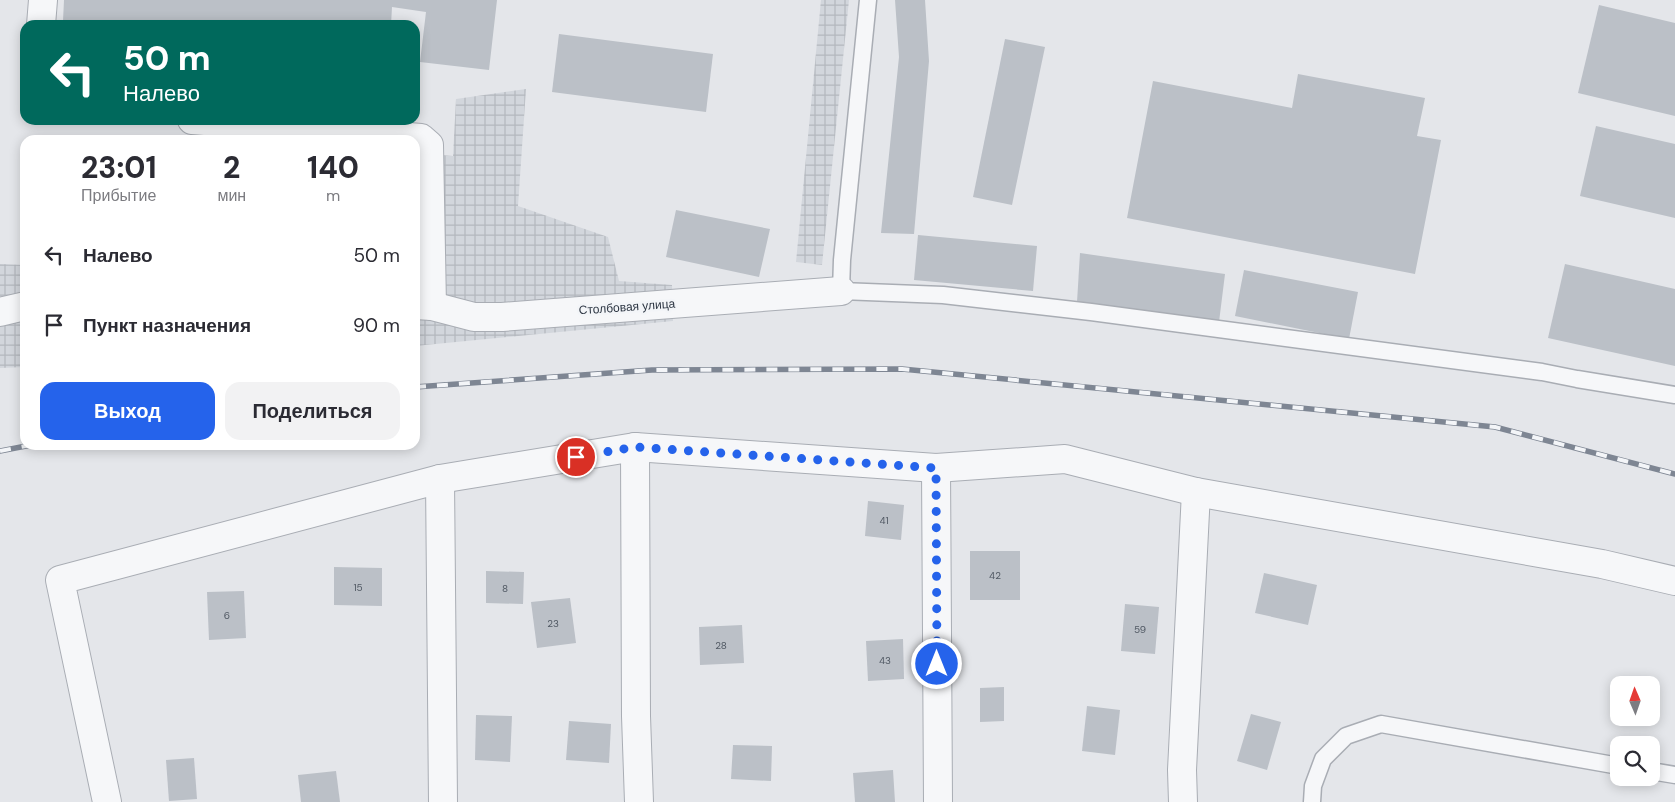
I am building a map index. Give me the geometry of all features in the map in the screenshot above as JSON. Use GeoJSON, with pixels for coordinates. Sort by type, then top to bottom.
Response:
{"type":"FeatureCollection","features":[{"type":"Feature","properties":{"kind":"street"},"geometry":{"type":"LineString","coordinates":[[41,20],[43,0]]}},
{"type":"Feature","properties":{"kind":"street"},"geometry":{"type":"LineString","coordinates":[[256,125],[383,135]]}},
{"type":"Feature","properties":{"kind":"street"},"geometry":{"type":"LineString","coordinates":[[420,138],[429,145],[423,305]]}},
{"type":"Feature","properties":{"kind":"street","name":"Столбовая улица"},"geometry":{"type":"LineString","coordinates":[[423,305],[474,317],[502,317],[841,291]]}},
{"type":"Feature","properties":{"kind":"street"},"geometry":{"type":"LineString","coordinates":[[0,312],[20,307]]}},
{"type":"Feature","properties":{"kind":"street"},"geometry":{"type":"LineString","coordinates":[[635,447],[636,716],[639,802]]}},
{"type":"Feature","properties":{"kind":"street"},"geometry":{"type":"LineString","coordinates":[[107,802],[60,580],[440,480],[635,447],[936,468],[1065,458],[1196,492],[1602,564],[1675,581]]}},
{"type":"Feature","properties":{"kind":"street"},"geometry":{"type":"LineString","coordinates":[[936,468],[938,802]]}},
{"type":"Feature","properties":{"kind":"street"},"geometry":{"type":"LineString","coordinates":[[440,480],[442,802]]}},
{"type":"Feature","properties":{"kind":"street"},"geometry":{"type":"LineString","coordinates":[[1183,802],[1182,770],[1196,492]]}},
{"type":"Feature","properties":{"kind":"lane"},"geometry":{"type":"LineString","coordinates":[[868,0],[842,260],[841,291],[943,295],[1081,311],[1542,372],[1675,395]]}},
{"type":"Feature","properties":{"kind":"lane"},"geometry":{"type":"LineString","coordinates":[[1312,802],[1313,786],[1324,759],[1346,736],[1381,724],[1610,764]]}},
{"type":"Feature","properties":{"kind":"lane"},"geometry":{"type":"LineString","coordinates":[[1660,772],[1675,775]]}},
{"type":"Feature","properties":{"kind":"shaded area"},"geometry":{"type":"Polygon","coordinates":[[[821,0],[849,0],[822,265],[796,262],[821,0]]]}},
{"type":"Feature","properties":{"kind":"shaded area"},"geometry":{"type":"Polygon","coordinates":[[[526,89],[518,206],[608,237],[619,281],[672,285],[673,321],[420,346],[420,153],[453,156],[456,99],[526,89]]]}},
{"type":"Feature","properties":{"kind":"shaded area"},"geometry":{"type":"Polygon","coordinates":[[[0,264],[20,265],[20,367],[0,368],[0,264]]]}},
{"type":"Feature","properties":{"kind":"building"},"geometry":{"type":"Polygon","coordinates":[[[64,0],[497,0],[489,70],[420,62],[426,12],[392,7],[391,20],[63,20],[64,0]]]}},
{"type":"Feature","properties":{"kind":"building"},"geometry":{"type":"Polygon","coordinates":[[[895,0],[925,0],[929,61],[914,234],[881,233],[899,57],[895,0]]]}},
{"type":"Feature","properties":{"kind":"building"},"geometry":{"type":"Polygon","coordinates":[[[1599,5],[1675,23],[1675,116],[1578,93],[1599,5]]]}},
{"type":"Feature","properties":{"kind":"building"},"geometry":{"type":"Polygon","coordinates":[[[559,34],[713,54],[706,112],[552,92],[559,34]]]}},
{"type":"Feature","properties":{"kind":"building"},"geometry":{"type":"Polygon","coordinates":[[[1005,39],[1045,47],[1012,205],[973,197],[1005,39]]]}},
{"type":"Feature","properties":{"kind":"building"},"geometry":{"type":"Polygon","coordinates":[[[1298,74],[1425,98],[1417,136],[1441,140],[1415,274],[1127,218],[1153,81],[1292,108],[1298,74]]]}},
{"type":"Feature","properties":{"kind":"building"},"geometry":{"type":"Polygon","coordinates":[[[1596,126],[1675,144],[1675,218],[1580,196],[1596,126]]]}},
{"type":"Feature","properties":{"kind":"building"},"geometry":{"type":"Polygon","coordinates":[[[676,210],[770,229],[759,277],[666,257],[676,210]]]}},
{"type":"Feature","properties":{"kind":"building"},"geometry":{"type":"Polygon","coordinates":[[[918,235],[1037,246],[1033,291],[914,280],[918,235]]]}},
{"type":"Feature","properties":{"kind":"building"},"geometry":{"type":"Polygon","coordinates":[[[1080,253],[1225,274],[1219,322],[1077,302],[1080,253]]]}},
{"type":"Feature","properties":{"kind":"building"},"geometry":{"type":"Polygon","coordinates":[[[1565,264],[1675,289],[1675,366],[1548,338],[1565,264]]]}},
{"type":"Feature","properties":{"kind":"building"},"geometry":{"type":"Polygon","coordinates":[[[1244,270],[1358,292],[1349,339],[1235,316],[1244,270]]]}},
{"type":"Feature","properties":{"kind":"building"},"geometry":{"type":"Polygon","coordinates":[[[868,501],[904,505],[901,540],[865,536],[868,501]]]}},
{"type":"Feature","properties":{"kind":"building"},"geometry":{"type":"Polygon","coordinates":[[[970,551],[1020,551],[1020,600],[970,600],[970,551]]]}},
{"type":"Feature","properties":{"kind":"building"},"geometry":{"type":"Polygon","coordinates":[[[334,567],[382,568],[382,606],[334,605],[334,567]]]}},
{"type":"Feature","properties":{"kind":"building"},"geometry":{"type":"Polygon","coordinates":[[[486,571],[524,572],[523,604],[486,603],[486,571]]]}},
{"type":"Feature","properties":{"kind":"building"},"geometry":{"type":"Polygon","coordinates":[[[1264,573],[1317,585],[1308,625],[1255,613],[1264,573]]]}},
{"type":"Feature","properties":{"kind":"building"},"geometry":{"type":"Polygon","coordinates":[[[244,591],[246,638],[209,640],[207,592],[244,591]]]}},
{"type":"Feature","properties":{"kind":"building"},"geometry":{"type":"Polygon","coordinates":[[[570,598],[576,643],[537,648],[531,602],[570,598]]]}},
{"type":"Feature","properties":{"kind":"building"},"geometry":{"type":"Polygon","coordinates":[[[1125,604],[1159,607],[1155,654],[1121,651],[1125,604]]]}},
{"type":"Feature","properties":{"kind":"building"},"geometry":{"type":"Polygon","coordinates":[[[742,625],[744,663],[700,665],[699,627],[742,625]]]}},
{"type":"Feature","properties":{"kind":"building"},"geometry":{"type":"Polygon","coordinates":[[[903,639],[904,679],[868,681],[866,641],[903,639]]]}},
{"type":"Feature","properties":{"kind":"building"},"geometry":{"type":"Polygon","coordinates":[[[1004,687],[1004,721],[980,722],[980,688],[1004,687]]]}},
{"type":"Feature","properties":{"kind":"building"},"geometry":{"type":"Polygon","coordinates":[[[1087,706],[1120,710],[1115,755],[1082,751],[1087,706]]]}},
{"type":"Feature","properties":{"kind":"building"},"geometry":{"type":"Polygon","coordinates":[[[1251,714],[1281,722],[1267,770],[1237,761],[1251,714]]]}},
{"type":"Feature","properties":{"kind":"building"},"geometry":{"type":"Polygon","coordinates":[[[476,715],[512,716],[510,762],[475,760],[476,715]]]}},
{"type":"Feature","properties":{"kind":"building"},"geometry":{"type":"Polygon","coordinates":[[[569,721],[611,724],[609,763],[566,760],[569,721]]]}},
{"type":"Feature","properties":{"kind":"building"},"geometry":{"type":"Polygon","coordinates":[[[733,745],[772,746],[771,781],[731,779],[733,745]]]}},
{"type":"Feature","properties":{"kind":"building"},"geometry":{"type":"Polygon","coordinates":[[[194,758],[197,799],[169,801],[166,760],[194,758]]]}},
{"type":"Feature","properties":{"kind":"building"},"geometry":{"type":"Polygon","coordinates":[[[893,770],[895,802],[855,802],[853,773],[893,770]]]}},
{"type":"Feature","properties":{"kind":"building"},"geometry":{"type":"Polygon","coordinates":[[[336,771],[340,802],[301,802],[298,775],[336,771]]]}},
{"type":"Feature","properties":{"kind":"railway"},"geometry":{"type":"LineString","coordinates":[[420,387],[652,370],[902,369],[1495,427],[1675,474]]}},
{"type":"Feature","properties":{"kind":"railway"},"geometry":{"type":"LineString","coordinates":[[0,451],[20,447]]}},
{"type":"Feature","properties":{"kind":"route"},"geometry":{"type":"LineString","coordinates":[[576,457],[635,447],[936,468],[937,664]]}}]}
